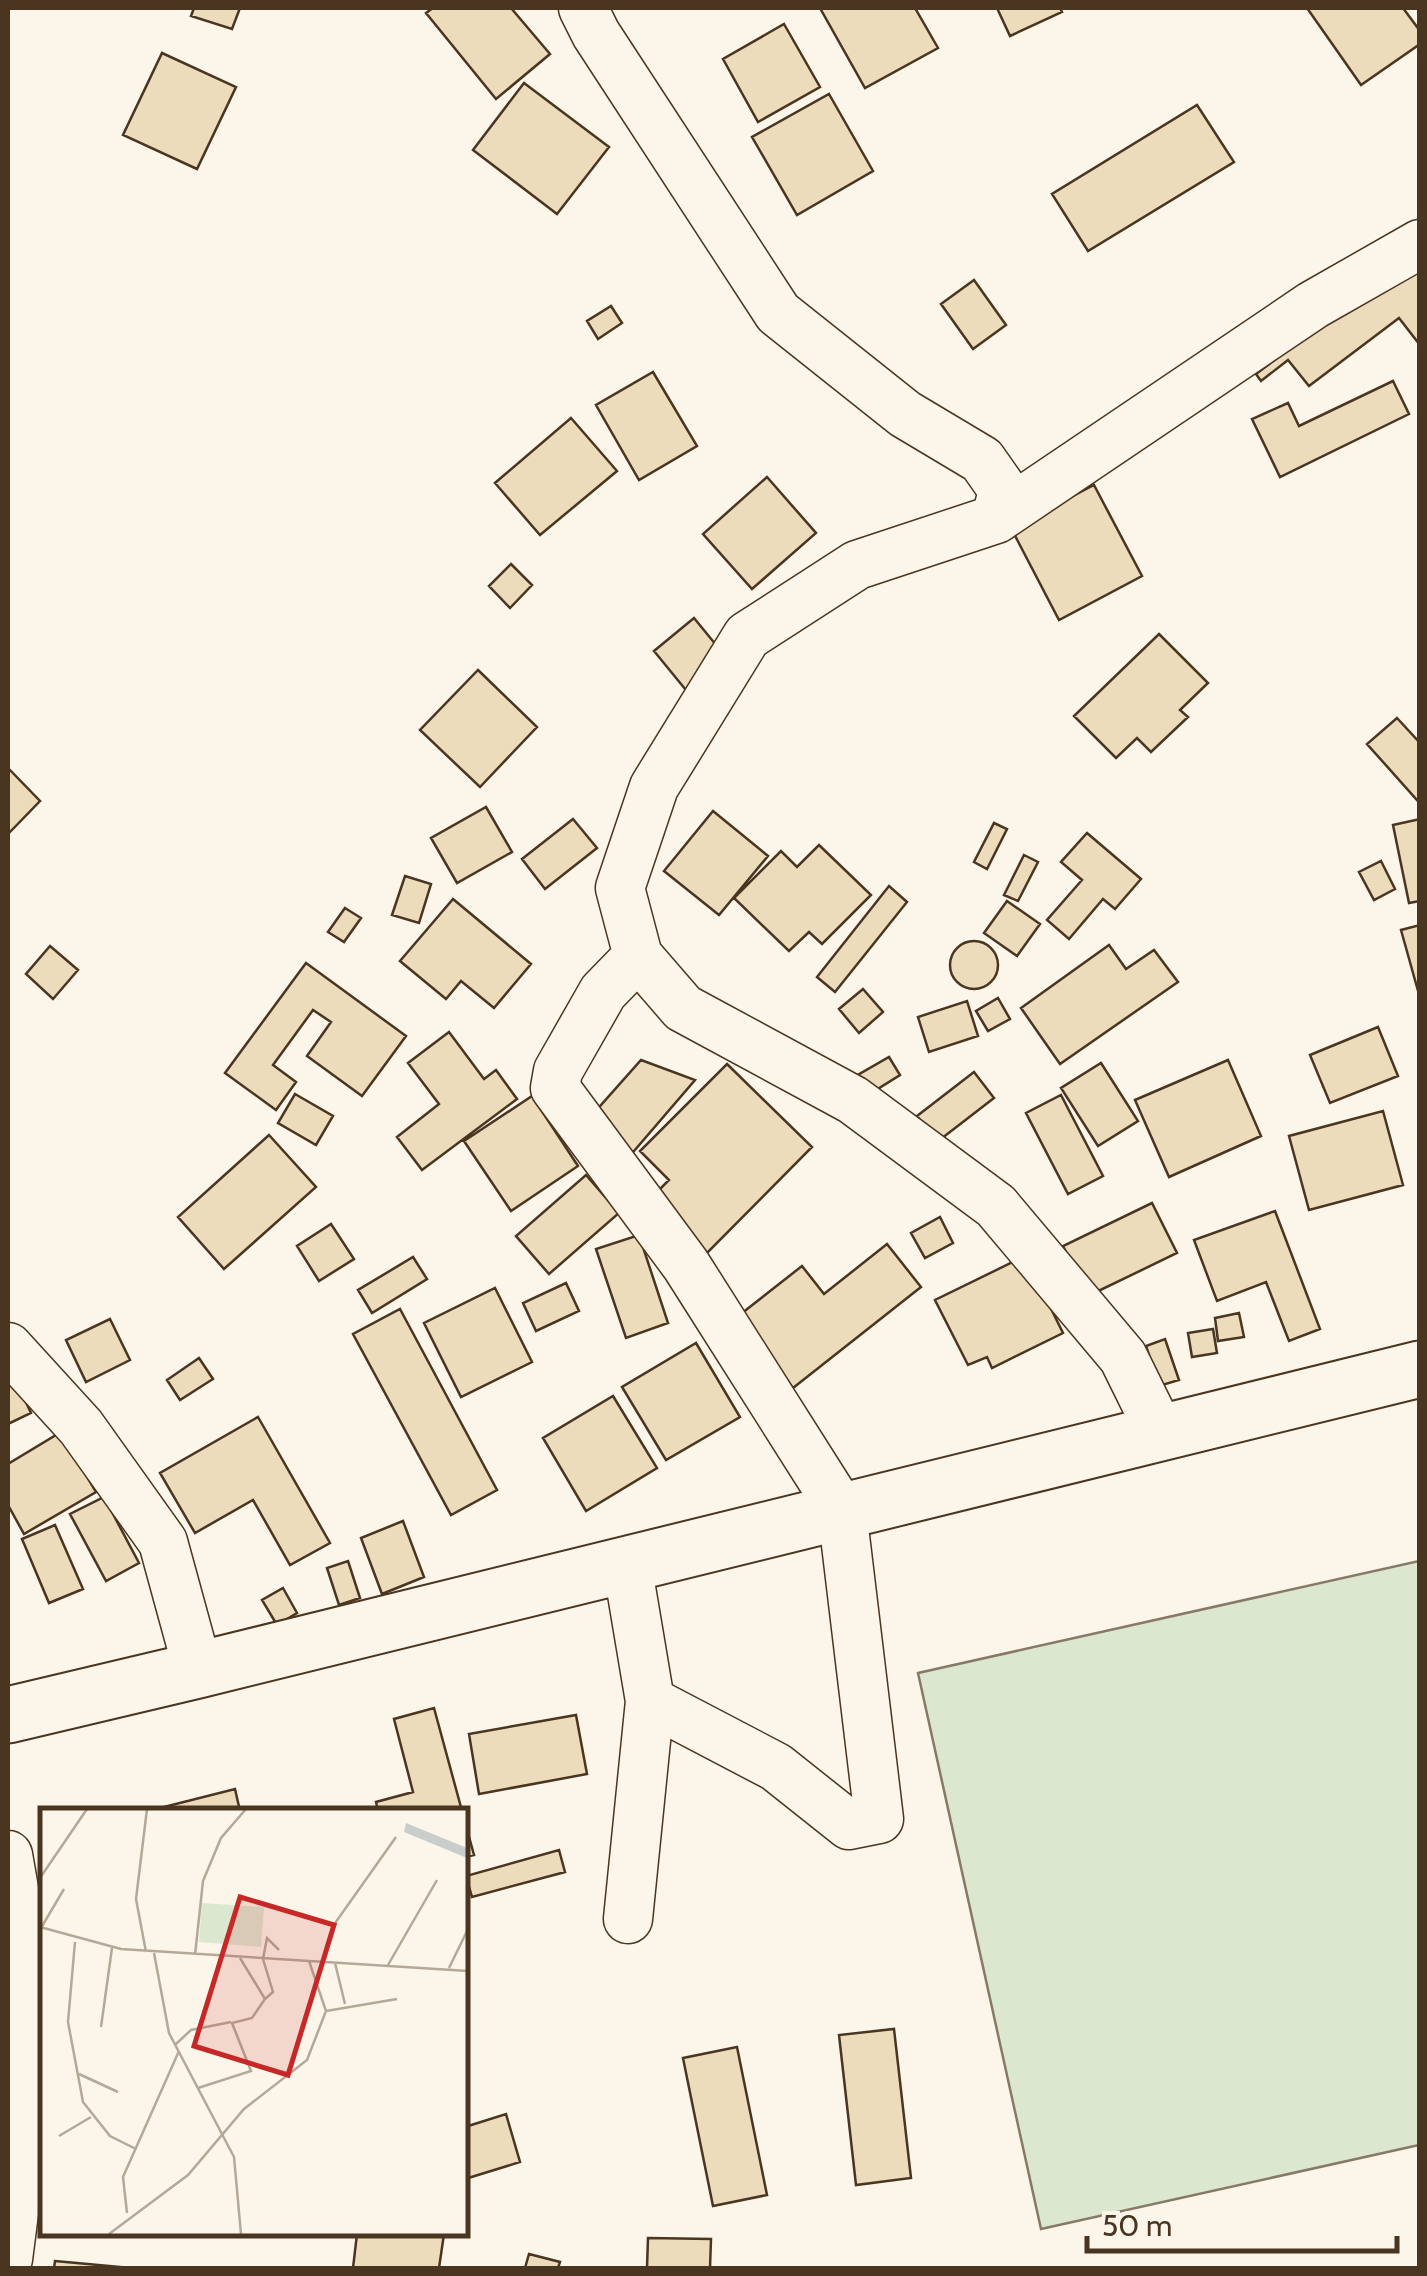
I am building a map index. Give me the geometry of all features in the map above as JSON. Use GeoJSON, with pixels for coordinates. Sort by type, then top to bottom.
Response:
{"type":"FeatureCollection","features":[{"type":"Feature","properties":{"kind":"main road"},"geometry":{"type":"LineString","coordinates":[[8,1715],[1420,1369]]}},
{"type":"Feature","properties":{"kind":"street"},"geometry":{"type":"LineString","coordinates":[[584,8],[596,34],[778,313],[905,414],[982,460],[1003,490],[996,519]]}},
{"type":"Feature","properties":{"kind":"street"},"geometry":{"type":"LineString","coordinates":[[1160,1432],[1122,1357],[996,1206],[853,1100],[683,1008],[638,956],[620,888],[654,786],[747,636],[857,564],[996,519],[1313,304],[1420,244]]}},
{"type":"Feature","properties":{"kind":"street"},"geometry":{"type":"LineString","coordinates":[[638,956],[602,992],[558,1071],[555,1088],[686,1266],[842,1511],[878,1820],[849,1825],[776,1767],[650,1702]]}},
{"type":"Feature","properties":{"kind":"street"},"geometry":{"type":"LineString","coordinates":[[8,1347],[82,1427],[164,1542],[198,1670]]}},
{"type":"Feature","properties":{"kind":"street"},"geometry":{"type":"LineString","coordinates":[[627,1564],[650,1702],[628,1919]]}},
{"type":"Feature","properties":{"kind":"street"},"geometry":{"type":"LineString","coordinates":[[8,1855],[15,1895],[29,2097],[8,2258]]}},
{"type":"Feature","properties":{"kind":"green space"},"geometry":{"type":"Polygon","coordinates":[[[1419,1561],[1419,2145],[1041,2229],[918,1673],[1419,1561]]]}},
{"type":"Feature","properties":{"kind":"building"},"geometry":{"type":"Polygon","coordinates":[[[194,8],[240,8],[232,29],[191,16],[194,8]]]}},
{"type":"Feature","properties":{"kind":"building"},"geometry":{"type":"Polygon","coordinates":[[[433,8],[511,8],[550,54],[496,99],[426,13],[433,8]]]}},
{"type":"Feature","properties":{"kind":"building"},"geometry":{"type":"Polygon","coordinates":[[[820,8],[915,8],[938,48],[865,88],[820,8]]]}},
{"type":"Feature","properties":{"kind":"building"},"geometry":{"type":"Polygon","coordinates":[[[997,8],[1060,8],[1062,12],[1010,36],[997,8]]]}},
{"type":"Feature","properties":{"kind":"building"},"geometry":{"type":"Polygon","coordinates":[[[1307,8],[1403,8],[1420,31],[1420,44],[1361,85],[1307,8]]]}},
{"type":"Feature","properties":{"kind":"building"},"geometry":{"type":"Polygon","coordinates":[[[784,24],[820,87],[758,122],[723,59],[784,24]]]}},
{"type":"Feature","properties":{"kind":"building"},"geometry":{"type":"Polygon","coordinates":[[[162,53],[236,87],[197,169],[123,135],[162,53]]]}},
{"type":"Feature","properties":{"kind":"building"},"geometry":{"type":"Polygon","coordinates":[[[524,83],[609,147],[557,214],[473,150],[524,83]]]}},
{"type":"Feature","properties":{"kind":"building"},"geometry":{"type":"Polygon","coordinates":[[[829,94],[873,171],[797,215],[752,137],[829,94]]]}},
{"type":"Feature","properties":{"kind":"building"},"geometry":{"type":"Polygon","coordinates":[[[1197,105],[1234,162],[1088,251],[1052,194],[1197,105]]]}},
{"type":"Feature","properties":{"kind":"building"},"geometry":{"type":"Polygon","coordinates":[[[1420,256],[1420,345],[1399,318],[1309,386],[1288,360],[1261,381],[1256,374],[1389,273],[1420,256]]]}},
{"type":"Feature","properties":{"kind":"building"},"geometry":{"type":"Polygon","coordinates":[[[974,280],[1006,325],[973,349],[941,304],[974,280]]]}},
{"type":"Feature","properties":{"kind":"building"},"geometry":{"type":"Polygon","coordinates":[[[611,306],[622,323],[598,339],[587,321],[611,306]]]}},
{"type":"Feature","properties":{"kind":"building"},"geometry":{"type":"Polygon","coordinates":[[[653,372],[697,446],[639,480],[596,405],[653,372]]]}},
{"type":"Feature","properties":{"kind":"building"},"geometry":{"type":"Polygon","coordinates":[[[1393,381],[1409,414],[1280,477],[1252,419],[1288,403],[1299,426],[1393,381]]]}},
{"type":"Feature","properties":{"kind":"building"},"geometry":{"type":"Polygon","coordinates":[[[571,418],[617,471],[540,535],[495,483],[571,418]]]}},
{"type":"Feature","properties":{"kind":"building"},"geometry":{"type":"Polygon","coordinates":[[[767,477],[816,533],[752,589],[703,534],[767,477]]]}},
{"type":"Feature","properties":{"kind":"building"},"geometry":{"type":"Polygon","coordinates":[[[1094,485],[1142,576],[1059,620],[1011,528],[1094,485]]]}},
{"type":"Feature","properties":{"kind":"building"},"geometry":{"type":"Polygon","coordinates":[[[511,564],[532,585],[510,608],[489,586],[511,564]]]}},
{"type":"Feature","properties":{"kind":"building"},"geometry":{"type":"Polygon","coordinates":[[[694,618],[730,662],[690,695],[654,651],[694,618]]]}},
{"type":"Feature","properties":{"kind":"building"},"geometry":{"type":"Polygon","coordinates":[[[1159,634],[1208,683],[1180,710],[1188,717],[1151,752],[1137,738],[1116,758],[1074,716],[1159,634]]]}},
{"type":"Feature","properties":{"kind":"building"},"geometry":{"type":"Polygon","coordinates":[[[478,670],[537,727],[480,787],[420,730],[478,670]]]}},
{"type":"Feature","properties":{"kind":"building"},"geometry":{"type":"Polygon","coordinates":[[[1397,718],[1420,743],[1417,800],[1367,744],[1397,718]]]}},
{"type":"Feature","properties":{"kind":"building"},"geometry":{"type":"Polygon","coordinates":[[[8,768],[40,801],[8,834],[8,768]]]}},
{"type":"Feature","properties":{"kind":"building"},"geometry":{"type":"Polygon","coordinates":[[[486,807],[512,852],[457,883],[431,838],[486,807]]]}},
{"type":"Feature","properties":{"kind":"building"},"geometry":{"type":"Polygon","coordinates":[[[713,811],[768,856],[719,915],[664,871],[713,811]]]}},
{"type":"Feature","properties":{"kind":"building"},"geometry":{"type":"Polygon","coordinates":[[[573,819],[597,848],[545,889],[522,859],[573,819]]]}},
{"type":"Feature","properties":{"kind":"building"},"geometry":{"type":"Polygon","coordinates":[[[1420,819],[1420,901],[1409,903],[1393,825],[1420,819]]]}},
{"type":"Feature","properties":{"kind":"building"},"geometry":{"type":"Polygon","coordinates":[[[994,823],[1007,829],[987,869],[974,862],[994,823]]]}},
{"type":"Feature","properties":{"kind":"building"},"geometry":{"type":"Polygon","coordinates":[[[1087,833],[1141,879],[1115,909],[1103,899],[1069,939],[1047,920],[1082,880],[1061,862],[1087,833]]]}},
{"type":"Feature","properties":{"kind":"building"},"geometry":{"type":"Polygon","coordinates":[[[819,845],[871,895],[822,944],[809,932],[789,951],[734,898],[781,851],[797,867],[819,845]]]}},
{"type":"Feature","properties":{"kind":"building"},"geometry":{"type":"Polygon","coordinates":[[[1024,855],[1038,862],[1018,901],[1004,895],[1024,855]]]}},
{"type":"Feature","properties":{"kind":"building"},"geometry":{"type":"Polygon","coordinates":[[[1381,861],[1395,889],[1374,900],[1359,872],[1381,861]]]}},
{"type":"Feature","properties":{"kind":"building"},"geometry":{"type":"Polygon","coordinates":[[[405,876],[431,884],[419,923],[392,915],[405,876]]]}},
{"type":"Feature","properties":{"kind":"building"},"geometry":{"type":"Polygon","coordinates":[[[889,886],[907,902],[835,992],[817,977],[889,886]]]}},
{"type":"Feature","properties":{"kind":"building"},"geometry":{"type":"Polygon","coordinates":[[[453,899],[531,964],[494,1008],[461,981],[446,999],[400,961],[453,899]]]}},
{"type":"Feature","properties":{"kind":"building"},"geometry":{"type":"Polygon","coordinates":[[[1007,901],[1040,924],[1017,956],[984,933],[1007,901]]]}},
{"type":"Feature","properties":{"kind":"building"},"geometry":{"type":"Polygon","coordinates":[[[345,908],[361,918],[344,942],[328,932],[345,908]]]}},
{"type":"Feature","properties":{"kind":"building"},"geometry":{"type":"Polygon","coordinates":[[[1420,925],[1420,998],[1401,930],[1420,925]]]}},
{"type":"Feature","properties":{"kind":"building"},"geometry":{"type":"Polygon","coordinates":[[[974,941],[991,948],[998,965],[991,982],[974,989],[957,982],[950,965],[957,948],[974,941]]]}},
{"type":"Feature","properties":{"kind":"building"},"geometry":{"type":"Polygon","coordinates":[[[1109,945],[1126,969],[1154,950],[1178,982],[1060,1064],[1021,1008],[1109,945]]]}},
{"type":"Feature","properties":{"kind":"building"},"geometry":{"type":"Polygon","coordinates":[[[50,946],[78,970],[53,999],[26,974],[50,946]]]}},
{"type":"Feature","properties":{"kind":"building"},"geometry":{"type":"Polygon","coordinates":[[[306,963],[406,1036],[362,1096],[307,1056],[331,1022],[313,1010],[273,1065],[296,1082],[276,1110],[225,1073],[306,963]]]}},
{"type":"Feature","properties":{"kind":"building"},"geometry":{"type":"Polygon","coordinates":[[[863,989],[883,1012],[859,1033],[839,1009],[863,989]]]}},
{"type":"Feature","properties":{"kind":"building"},"geometry":{"type":"Polygon","coordinates":[[[998,998],[1010,1019],[988,1031],[976,1011],[998,998]]]}},
{"type":"Feature","properties":{"kind":"building"},"geometry":{"type":"Polygon","coordinates":[[[967,1001],[978,1036],[929,1052],[918,1017],[967,1001]]]}},
{"type":"Feature","properties":{"kind":"building"},"geometry":{"type":"Polygon","coordinates":[[[1378,1027],[1398,1076],[1330,1103],[1310,1055],[1378,1027]]]}},
{"type":"Feature","properties":{"kind":"building"},"geometry":{"type":"Polygon","coordinates":[[[449,1032],[484,1079],[496,1070],[517,1099],[422,1170],[397,1137],[439,1104],[408,1063],[449,1032]]]}},
{"type":"Feature","properties":{"kind":"building"},"geometry":{"type":"Polygon","coordinates":[[[889,1057],[900,1075],[868,1095],[856,1076],[889,1057]]]}},
{"type":"Feature","properties":{"kind":"building"},"geometry":{"type":"Polygon","coordinates":[[[641,1060],[695,1080],[628,1158],[586,1122],[641,1060]]]}},
{"type":"Feature","properties":{"kind":"building"},"geometry":{"type":"Polygon","coordinates":[[[1228,1060],[1261,1136],[1169,1177],[1135,1100],[1228,1060]]]}},
{"type":"Feature","properties":{"kind":"building"},"geometry":{"type":"Polygon","coordinates":[[[1101,1063],[1138,1121],[1098,1146],[1061,1088],[1101,1063]]]}},
{"type":"Feature","properties":{"kind":"building"},"geometry":{"type":"Polygon","coordinates":[[[727,1064],[812,1147],[707,1253],[651,1198],[669,1180],[640,1151],[727,1064]]]}},
{"type":"Feature","properties":{"kind":"building"},"geometry":{"type":"Polygon","coordinates":[[[974,1072],[994,1098],[937,1142],[917,1116],[974,1072]]]}},
{"type":"Feature","properties":{"kind":"building"},"geometry":{"type":"Polygon","coordinates":[[[295,1094],[333,1116],[316,1145],[278,1123],[295,1094]]]}},
{"type":"Feature","properties":{"kind":"building"},"geometry":{"type":"Polygon","coordinates":[[[1061,1095],[1103,1176],[1068,1194],[1026,1113],[1061,1095]]]}},
{"type":"Feature","properties":{"kind":"building"},"geometry":{"type":"Polygon","coordinates":[[[532,1096],[578,1166],[511,1211],[464,1141],[532,1096]]]}},
{"type":"Feature","properties":{"kind":"building"},"geometry":{"type":"Polygon","coordinates":[[[1383,1111],[1403,1185],[1309,1210],[1289,1136],[1383,1111]]]}},
{"type":"Feature","properties":{"kind":"building"},"geometry":{"type":"Polygon","coordinates":[[[269,1135],[316,1187],[224,1269],[178,1217],[269,1135]]]}},
{"type":"Feature","properties":{"kind":"building"},"geometry":{"type":"Polygon","coordinates":[[[586,1175],[619,1213],[549,1274],[516,1236],[586,1175]]]}},
{"type":"Feature","properties":{"kind":"building"},"geometry":{"type":"Polygon","coordinates":[[[1152,1203],[1177,1253],[1088,1296],[1063,1246],[1152,1203]]]}},
{"type":"Feature","properties":{"kind":"building"},"geometry":{"type":"Polygon","coordinates":[[[1275,1211],[1320,1329],[1289,1341],[1266,1282],[1217,1301],[1194,1240],[1275,1211]]]}},
{"type":"Feature","properties":{"kind":"building"},"geometry":{"type":"Polygon","coordinates":[[[940,1217],[953,1243],[925,1258],[911,1233],[940,1217]]]}},
{"type":"Feature","properties":{"kind":"building"},"geometry":{"type":"Polygon","coordinates":[[[331,1224],[354,1259],[319,1281],[297,1246],[331,1224]]]}},
{"type":"Feature","properties":{"kind":"building"},"geometry":{"type":"Polygon","coordinates":[[[639,1235],[668,1323],[626,1338],[596,1249],[639,1235]]]}},
{"type":"Feature","properties":{"kind":"building"},"geometry":{"type":"Polygon","coordinates":[[[887,1244],[921,1287],[793,1388],[737,1317],[802,1266],[824,1294],[887,1244]]]}},
{"type":"Feature","properties":{"kind":"building"},"geometry":{"type":"Polygon","coordinates":[[[1025,1256],[1063,1333],[992,1368],[987,1357],[968,1365],[935,1300],[1025,1256]]]}},
{"type":"Feature","properties":{"kind":"building"},"geometry":{"type":"Polygon","coordinates":[[[413,1257],[427,1279],[372,1313],[358,1290],[413,1257]]]}},
{"type":"Feature","properties":{"kind":"building"},"geometry":{"type":"Polygon","coordinates":[[[566,1283],[579,1311],[536,1331],[523,1303],[566,1283]]]}},
{"type":"Feature","properties":{"kind":"building"},"geometry":{"type":"Polygon","coordinates":[[[495,1288],[532,1362],[461,1397],[424,1323],[495,1288]]]}},
{"type":"Feature","properties":{"kind":"building"},"geometry":{"type":"Polygon","coordinates":[[[400,1309],[497,1490],[451,1515],[353,1334],[400,1309]]]}},
{"type":"Feature","properties":{"kind":"building"},"geometry":{"type":"Polygon","coordinates":[[[1239,1313],[1244,1337],[1218,1341],[1215,1318],[1239,1313]]]}},
{"type":"Feature","properties":{"kind":"building"},"geometry":{"type":"Polygon","coordinates":[[[110,1319],[130,1360],[86,1382],[66,1340],[110,1319]]]}},
{"type":"Feature","properties":{"kind":"building"},"geometry":{"type":"Polygon","coordinates":[[[1213,1329],[1217,1353],[1192,1357],[1188,1333],[1213,1329]]]}},
{"type":"Feature","properties":{"kind":"building"},"geometry":{"type":"Polygon","coordinates":[[[1165,1339],[1179,1380],[1159,1386],[1146,1346],[1165,1339]]]}},
{"type":"Feature","properties":{"kind":"building"},"geometry":{"type":"Polygon","coordinates":[[[696,1343],[740,1417],[666,1460],[622,1387],[696,1343]]]}},
{"type":"Feature","properties":{"kind":"building"},"geometry":{"type":"Polygon","coordinates":[[[199,1358],[213,1379],[180,1400],[167,1380],[199,1358]]]}},
{"type":"Feature","properties":{"kind":"building"},"geometry":{"type":"Polygon","coordinates":[[[8,1369],[31,1413],[8,1424],[8,1369]]]}},
{"type":"Feature","properties":{"kind":"building"},"geometry":{"type":"Polygon","coordinates":[[[613,1396],[657,1468],[586,1511],[543,1438],[613,1396]]]}},
{"type":"Feature","properties":{"kind":"building"},"geometry":{"type":"Polygon","coordinates":[[[258,1417],[330,1543],[290,1565],[253,1500],[195,1533],[160,1473],[258,1417]]]}},
{"type":"Feature","properties":{"kind":"building"},"geometry":{"type":"Polygon","coordinates":[[[61,1432],[96,1492],[24,1534],[8,1505],[8,1464],[61,1432]]]}},
{"type":"Feature","properties":{"kind":"building"},"geometry":{"type":"Polygon","coordinates":[[[104,1497],[139,1563],[106,1581],[70,1514],[104,1497]]]}},
{"type":"Feature","properties":{"kind":"building"},"geometry":{"type":"Polygon","coordinates":[[[403,1521],[424,1577],[382,1594],[361,1538],[403,1521]]]}},
{"type":"Feature","properties":{"kind":"building"},"geometry":{"type":"Polygon","coordinates":[[[55,1525],[83,1589],[49,1603],[22,1539],[55,1525]]]}},
{"type":"Feature","properties":{"kind":"building"},"geometry":{"type":"Polygon","coordinates":[[[348,1561],[360,1598],[339,1605],[327,1568],[348,1561]]]}},
{"type":"Feature","properties":{"kind":"building"},"geometry":{"type":"Polygon","coordinates":[[[283,1588],[297,1613],[277,1625],[262,1600],[283,1588]]]}},
{"type":"Feature","properties":{"kind":"building"},"geometry":{"type":"Polygon","coordinates":[[[434,1708],[461,1808],[377,1808],[376,1802],[413,1792],[394,1719],[434,1708]]]}},
{"type":"Feature","properties":{"kind":"building"},"geometry":{"type":"Polygon","coordinates":[[[576,1715],[587,1774],[479,1794],[469,1734],[576,1715]]]}},
{"type":"Feature","properties":{"kind":"building"},"geometry":{"type":"Polygon","coordinates":[[[235,1789],[239,1808],[160,1808],[235,1789]]]}},
{"type":"Feature","properties":{"kind":"building"},"geometry":{"type":"Polygon","coordinates":[[[468,1833],[474,1855],[468,1856],[468,1833]]]}},
{"type":"Feature","properties":{"kind":"building"},"geometry":{"type":"Polygon","coordinates":[[[559,1850],[565,1872],[472,1897],[468,1875],[559,1850]]]}},
{"type":"Feature","properties":{"kind":"building"},"geometry":{"type":"Polygon","coordinates":[[[894,2029],[911,2178],[856,2185],[839,2035],[894,2029]]]}},
{"type":"Feature","properties":{"kind":"building"},"geometry":{"type":"Polygon","coordinates":[[[737,2047],[767,2195],[713,2206],[683,2058],[737,2047]]]}},
{"type":"Feature","properties":{"kind":"building"},"geometry":{"type":"Polygon","coordinates":[[[506,2114],[520,2162],[468,2178],[468,2126],[506,2114]]]}},
{"type":"Feature","properties":{"kind":"building"},"geometry":{"type":"Polygon","coordinates":[[[357,2236],[444,2236],[439,2268],[353,2268],[357,2236]]]}},
{"type":"Feature","properties":{"kind":"building"},"geometry":{"type":"Polygon","coordinates":[[[648,2238],[711,2239],[710,2268],[647,2268],[648,2238]]]}},
{"type":"Feature","properties":{"kind":"building"},"geometry":{"type":"Polygon","coordinates":[[[529,2254],[560,2262],[558,2268],[525,2268],[529,2254]]]}},
{"type":"Feature","properties":{"kind":"building"},"geometry":{"type":"Polygon","coordinates":[[[55,2261],[131,2268],[54,2268],[55,2261]]]}}]}
